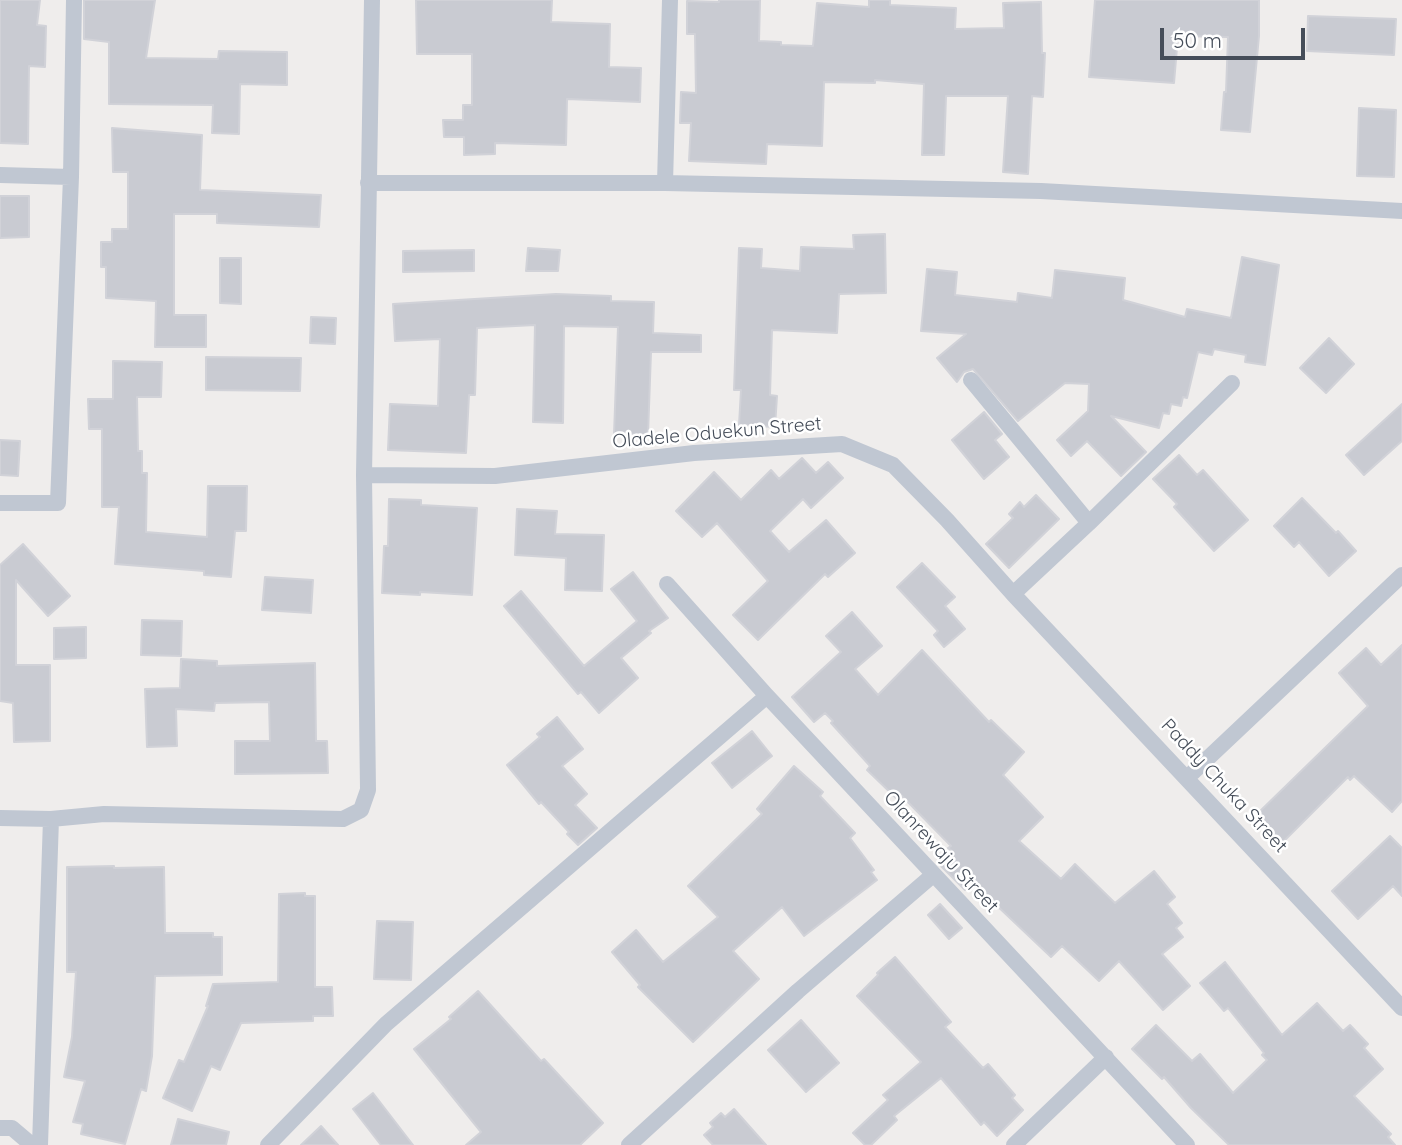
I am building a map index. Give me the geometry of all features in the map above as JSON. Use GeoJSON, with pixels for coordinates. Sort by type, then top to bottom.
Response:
{"type":"FeatureCollection","features":[{"type":"Feature","properties":{"kind":"street"},"geometry":{"type":"LineString","coordinates":[[0,503],[58,503],[71,177],[74,0]]}},
{"type":"Feature","properties":{"kind":"street"},"geometry":{"type":"LineString","coordinates":[[0,818],[51,819],[104,814],[343,820],[361,810],[368,789],[365,475],[372,0]]}},
{"type":"Feature","properties":{"kind":"street"},"geometry":{"type":"LineString","coordinates":[[665,183],[670,0]]}},
{"type":"Feature","properties":{"kind":"street"},"geometry":{"type":"LineString","coordinates":[[0,175],[71,177]]}},
{"type":"Feature","properties":{"kind":"street"},"geometry":{"type":"LineString","coordinates":[[368,183],[665,183],[1041,191],[1402,212]]}},
{"type":"Feature","properties":{"kind":"street"},"geometry":{"type":"LineString","coordinates":[[971,380],[1089,523]]}},
{"type":"Feature","properties":{"kind":"street"},"geometry":{"type":"LineString","coordinates":[[1013,594],[1232,383]]}},
{"type":"Feature","properties":{"kind":"street","name":"Oladele Oduekun Street"},"geometry":{"type":"LineString","coordinates":[[365,475],[495,476],[694,453],[842,444],[892,465],[947,520],[1013,594]]}},
{"type":"Feature","properties":{"kind":"street"},"geometry":{"type":"LineString","coordinates":[[1188,777],[1402,575]]}},
{"type":"Feature","properties":{"kind":"street","name":"Olanrewaju Street"},"geometry":{"type":"LineString","coordinates":[[667,584],[767,696],[1187,1145]]}},
{"type":"Feature","properties":{"kind":"street","name":"Paddy Chuka Street"},"geometry":{"type":"LineString","coordinates":[[1013,594],[1188,777],[1402,1008]]}},
{"type":"Feature","properties":{"kind":"street"},"geometry":{"type":"LineString","coordinates":[[268,1145],[386,1024],[767,696]]}},
{"type":"Feature","properties":{"kind":"street"},"geometry":{"type":"LineString","coordinates":[[40,1145],[51,819]]}},
{"type":"Feature","properties":{"kind":"street"},"geometry":{"type":"LineString","coordinates":[[629,1145],[798,990],[933,875]]}},
{"type":"Feature","properties":{"kind":"street"},"geometry":{"type":"LineString","coordinates":[[1014,1145],[1106,1058]]}},
{"type":"Feature","properties":{"kind":"street"},"geometry":{"type":"LineString","coordinates":[[0,1128],[12,1128],[32,1145]]}},
{"type":"Feature","properties":{"kind":"building"},"geometry":{"type":"Polygon","coordinates":[[[0,0],[40,0],[37,25],[46,26],[45,67],[29,66],[28,144],[0,143],[0,0]]]}},
{"type":"Feature","properties":{"kind":"building"},"geometry":{"type":"Polygon","coordinates":[[[84,0],[155,0],[146,58],[218,59],[219,51],[287,52],[287,85],[240,84],[239,134],[212,133],[213,105],[109,104],[109,42],[84,39],[84,0]]]}},
{"type":"Feature","properties":{"kind":"building"},"geometry":{"type":"Polygon","coordinates":[[[416,0],[552,0],[551,22],[610,24],[609,67],[641,68],[640,102],[567,99],[566,145],[495,143],[495,154],[464,155],[464,137],[444,137],[443,120],[463,120],[463,105],[472,105],[472,54],[417,54],[416,0]]]}},
{"type":"Feature","properties":{"kind":"building"},"geometry":{"type":"Polygon","coordinates":[[[760,0],[759,41],[813,46],[817,3],[869,7],[869,0],[890,0],[890,5],[956,8],[955,29],[1004,28],[1003,3],[1041,2],[1042,53],[1045,53],[1043,97],[1032,96],[1028,174],[1003,172],[1008,96],[946,96],[944,155],[922,155],[924,84],[875,80],[875,83],[824,82],[822,146],[767,144],[766,164],[689,161],[691,123],[680,123],[681,92],[696,93],[695,34],[687,34],[687,1],[760,0]]]}},
{"type":"Feature","properties":{"kind":"building"},"geometry":{"type":"Polygon","coordinates":[[[1095,0],[1259,0],[1259,36],[1250,132],[1221,130],[1226,92],[1228,37],[1178,36],[1174,83],[1089,77],[1095,0]]]}},
{"type":"Feature","properties":{"kind":"building"},"geometry":{"type":"Polygon","coordinates":[[[1308,16],[1396,19],[1394,55],[1307,51],[1308,16]]]}},
{"type":"Feature","properties":{"kind":"building"},"geometry":{"type":"Polygon","coordinates":[[[1359,108],[1396,110],[1394,177],[1357,176],[1359,108]]]}},
{"type":"Feature","properties":{"kind":"building"},"geometry":{"type":"Polygon","coordinates":[[[112,128],[202,135],[200,190],[321,195],[319,227],[217,223],[217,214],[174,214],[174,315],[206,315],[206,347],[155,347],[156,301],[106,298],[106,267],[101,267],[101,242],[112,242],[112,229],[128,229],[128,172],[113,172],[112,128]]]}},
{"type":"Feature","properties":{"kind":"building"},"geometry":{"type":"Polygon","coordinates":[[[0,196],[29,196],[29,237],[0,238],[0,196]]]}},
{"type":"Feature","properties":{"kind":"building"},"geometry":{"type":"Polygon","coordinates":[[[885,234],[886,293],[839,294],[837,333],[772,330],[770,395],[777,396],[775,427],[739,425],[741,390],[734,390],[739,248],[762,249],[761,268],[800,271],[801,247],[854,249],[853,235],[885,234]]]}},
{"type":"Feature","properties":{"kind":"building"},"geometry":{"type":"Polygon","coordinates":[[[528,248],[560,250],[558,271],[526,271],[528,248]]]}},
{"type":"Feature","properties":{"kind":"building"},"geometry":{"type":"Polygon","coordinates":[[[474,250],[474,271],[403,272],[403,251],[474,250]]]}},
{"type":"Feature","properties":{"kind":"building"},"geometry":{"type":"Polygon","coordinates":[[[1242,257],[1279,265],[1265,365],[1245,362],[1246,355],[1214,349],[1212,355],[1198,352],[1187,398],[1183,397],[1181,406],[1171,404],[1169,414],[1163,413],[1159,428],[1111,416],[1146,452],[1121,476],[1087,441],[1071,456],[1057,440],[1088,411],[1089,384],[1065,383],[1018,421],[973,369],[964,372],[957,382],[937,358],[966,334],[921,331],[927,269],[957,272],[955,295],[1017,302],[1018,293],[1052,298],[1055,270],[1125,278],[1123,300],[1185,317],[1187,309],[1231,318],[1242,257]]]}},
{"type":"Feature","properties":{"kind":"building"},"geometry":{"type":"Polygon","coordinates":[[[220,258],[241,258],[241,304],[220,303],[220,258]]]}},
{"type":"Feature","properties":{"kind":"building"},"geometry":{"type":"Polygon","coordinates":[[[556,294],[611,296],[611,301],[654,302],[653,333],[701,335],[701,352],[651,352],[648,435],[614,434],[618,327],[564,326],[563,423],[533,422],[535,325],[477,328],[475,395],[469,395],[466,453],[388,450],[390,404],[438,406],[440,339],[395,341],[393,304],[556,294]]]}},
{"type":"Feature","properties":{"kind":"building"},"geometry":{"type":"Polygon","coordinates":[[[311,317],[336,318],[335,344],[310,343],[311,317]]]}},
{"type":"Feature","properties":{"kind":"building"},"geometry":{"type":"Polygon","coordinates":[[[1329,338],[1354,364],[1326,393],[1300,368],[1329,338]]]}},
{"type":"Feature","properties":{"kind":"building"},"geometry":{"type":"Polygon","coordinates":[[[206,357],[301,358],[300,391],[206,390],[206,357]]]}},
{"type":"Feature","properties":{"kind":"building"},"geometry":{"type":"Polygon","coordinates":[[[113,361],[162,362],[161,397],[137,397],[138,451],[142,451],[142,473],[147,473],[146,532],[207,537],[208,486],[247,486],[246,531],[235,531],[231,577],[204,575],[204,571],[115,564],[119,507],[102,507],[102,429],[89,429],[88,399],[113,399],[113,361]]]}},
{"type":"Feature","properties":{"kind":"building"},"geometry":{"type":"Polygon","coordinates":[[[1402,404],[1402,441],[1364,475],[1346,455],[1402,404]]]}},
{"type":"Feature","properties":{"kind":"building"},"geometry":{"type":"Polygon","coordinates":[[[984,412],[1002,434],[995,440],[1009,457],[984,479],[952,440],[984,412]]]}},
{"type":"Feature","properties":{"kind":"building"},"geometry":{"type":"Polygon","coordinates":[[[0,440],[20,441],[18,476],[0,475],[0,440]]]}},
{"type":"Feature","properties":{"kind":"building"},"geometry":{"type":"Polygon","coordinates":[[[1179,455],[1197,475],[1203,470],[1248,520],[1214,551],[1174,507],[1177,504],[1153,479],[1179,455]]]}},
{"type":"Feature","properties":{"kind":"building"},"geometry":{"type":"Polygon","coordinates":[[[802,458],[816,473],[828,462],[843,478],[811,508],[803,499],[770,531],[789,552],[826,520],[855,553],[828,577],[825,574],[758,640],[733,615],[768,581],[717,523],[702,537],[676,511],[714,472],[741,500],[771,470],[779,479],[802,458]]]}},
{"type":"Feature","properties":{"kind":"building"},"geometry":{"type":"Polygon","coordinates":[[[1036,495],[1059,519],[1009,568],[986,544],[1013,518],[1009,514],[1020,502],[1024,507],[1036,495]]]}},
{"type":"Feature","properties":{"kind":"building"},"geometry":{"type":"Polygon","coordinates":[[[1302,498],[1356,551],[1329,576],[1299,542],[1294,547],[1274,526],[1302,498]]]}},
{"type":"Feature","properties":{"kind":"building"},"geometry":{"type":"Polygon","coordinates":[[[389,499],[421,500],[421,505],[477,508],[472,595],[382,593],[384,546],[388,546],[389,499]]]}},
{"type":"Feature","properties":{"kind":"building"},"geometry":{"type":"Polygon","coordinates":[[[517,509],[557,511],[555,534],[604,535],[602,591],[565,590],[566,558],[515,555],[517,509]]]}},
{"type":"Feature","properties":{"kind":"building"},"geometry":{"type":"Polygon","coordinates":[[[23,544],[70,596],[48,616],[16,580],[16,665],[50,665],[50,741],[14,742],[13,703],[0,701],[0,565],[23,544]]]}},
{"type":"Feature","properties":{"kind":"building"},"geometry":{"type":"Polygon","coordinates":[[[922,563],[955,597],[945,606],[965,629],[944,647],[934,635],[938,631],[897,587],[922,563]]]}},
{"type":"Feature","properties":{"kind":"building"},"geometry":{"type":"Polygon","coordinates":[[[633,572],[668,618],[649,631],[651,633],[621,658],[638,678],[599,713],[581,692],[578,694],[504,606],[521,591],[584,666],[637,621],[611,589],[633,572]]]}},
{"type":"Feature","properties":{"kind":"building"},"geometry":{"type":"Polygon","coordinates":[[[265,577],[313,580],[311,613],[262,610],[265,577]]]}},
{"type":"Feature","properties":{"kind":"building"},"geometry":{"type":"Polygon","coordinates":[[[852,612],[882,646],[855,669],[878,695],[922,650],[989,722],[991,720],[1024,752],[1003,775],[1043,817],[1019,841],[1061,879],[1075,864],[1115,903],[1154,871],[1175,897],[1167,904],[1182,923],[1176,928],[1183,937],[1162,954],[1190,986],[1163,1010],[1119,961],[1099,981],[1062,946],[1051,957],[973,883],[965,890],[939,864],[952,851],[948,848],[951,846],[900,794],[896,798],[867,770],[870,766],[825,713],[814,722],[792,697],[841,652],[826,636],[852,612]]]}},
{"type":"Feature","properties":{"kind":"building"},"geometry":{"type":"Polygon","coordinates":[[[142,620],[182,621],[181,656],[141,655],[142,620]]]}},
{"type":"Feature","properties":{"kind":"building"},"geometry":{"type":"Polygon","coordinates":[[[86,627],[86,658],[54,659],[54,628],[86,627]]]}},
{"type":"Feature","properties":{"kind":"building"},"geometry":{"type":"Polygon","coordinates":[[[1402,645],[1402,801],[1392,812],[1354,776],[1350,780],[1348,777],[1282,843],[1255,816],[1368,706],[1339,673],[1366,648],[1381,665],[1402,645]]]}},
{"type":"Feature","properties":{"kind":"building"},"geometry":{"type":"Polygon","coordinates":[[[181,659],[217,661],[217,666],[315,663],[316,741],[327,741],[328,773],[235,774],[235,741],[270,741],[269,702],[215,703],[214,711],[176,709],[177,746],[147,747],[145,689],[180,688],[181,659]]]}},
{"type":"Feature","properties":{"kind":"building"},"geometry":{"type":"Polygon","coordinates":[[[557,717],[583,749],[562,766],[587,794],[575,805],[597,828],[578,845],[507,765],[540,737],[537,734],[557,717]]]}},
{"type":"Feature","properties":{"kind":"building"},"geometry":{"type":"Polygon","coordinates":[[[752,731],[772,756],[732,788],[712,763],[752,731]]]}},
{"type":"Feature","properties":{"kind":"building"},"geometry":{"type":"Polygon","coordinates":[[[794,766],[823,792],[820,796],[855,833],[850,838],[874,870],[871,872],[877,880],[804,936],[782,907],[733,951],[759,979],[693,1042],[638,987],[640,985],[612,952],[636,930],[663,962],[718,917],[688,886],[762,814],[757,809],[794,766]]]}},
{"type":"Feature","properties":{"kind":"building"},"geometry":{"type":"Polygon","coordinates":[[[1390,836],[1402,848],[1402,896],[1393,886],[1358,919],[1332,891],[1390,836]]]}},
{"type":"Feature","properties":{"kind":"building"},"geometry":{"type":"Polygon","coordinates":[[[67,867],[164,867],[165,933],[213,933],[213,937],[222,937],[222,975],[155,976],[152,1056],[146,1091],[141,1089],[125,1144],[81,1134],[83,1124],[73,1122],[85,1081],[64,1077],[72,1037],[76,972],[67,972],[67,867]]]}},
{"type":"Feature","properties":{"kind":"building"},"geometry":{"type":"Polygon","coordinates":[[[305,893],[305,896],[315,896],[315,987],[332,987],[333,1016],[313,1016],[313,1021],[241,1023],[220,1070],[211,1066],[192,1111],[163,1098],[179,1060],[184,1062],[208,1006],[213,984],[278,982],[279,894],[305,893]]]}},
{"type":"Feature","properties":{"kind":"building"},"geometry":{"type":"Polygon","coordinates":[[[940,904],[962,928],[949,939],[928,915],[940,904]]]}},
{"type":"Feature","properties":{"kind":"building"},"geometry":{"type":"Polygon","coordinates":[[[377,921],[413,922],[411,980],[374,979],[377,921]]]}},
{"type":"Feature","properties":{"kind":"building"},"geometry":{"type":"Polygon","coordinates":[[[895,957],[951,1022],[945,1027],[983,1068],[988,1064],[1015,1095],[1012,1098],[1023,1110],[997,1136],[984,1122],[981,1125],[941,1078],[894,1116],[897,1120],[871,1145],[865,1145],[853,1133],[888,1100],[883,1095],[921,1062],[857,996],[895,957]]]}},
{"type":"Feature","properties":{"kind":"building"},"geometry":{"type":"Polygon","coordinates":[[[1225,962],[1282,1035],[1317,1003],[1343,1031],[1350,1025],[1368,1044],[1364,1048],[1383,1069],[1354,1096],[1391,1134],[1388,1137],[1395,1145],[1229,1145],[1164,1077],[1162,1079],[1132,1049],[1156,1025],[1192,1061],[1200,1054],[1233,1093],[1267,1060],[1228,1008],[1224,1011],[1200,983],[1225,962]]]}},
{"type":"Feature","properties":{"kind":"building"},"geometry":{"type":"Polygon","coordinates":[[[478,991],[541,1061],[544,1059],[603,1123],[580,1145],[466,1145],[481,1132],[414,1049],[451,1019],[449,1017],[478,991]]]}},
{"type":"Feature","properties":{"kind":"building"},"geometry":{"type":"Polygon","coordinates":[[[801,1020],[839,1063],[806,1092],[768,1050],[801,1020]]]}},
{"type":"Feature","properties":{"kind":"building"},"geometry":{"type":"Polygon","coordinates":[[[373,1093],[413,1145],[381,1145],[353,1109],[373,1093]]]}},
{"type":"Feature","properties":{"kind":"building"},"geometry":{"type":"Polygon","coordinates":[[[734,1109],[766,1145],[713,1145],[704,1135],[713,1127],[710,1123],[721,1113],[725,1117],[734,1109]]]}},
{"type":"Feature","properties":{"kind":"building"},"geometry":{"type":"Polygon","coordinates":[[[178,1119],[229,1132],[226,1145],[171,1145],[178,1119]]]}},
{"type":"Feature","properties":{"kind":"building"},"geometry":{"type":"Polygon","coordinates":[[[321,1126],[338,1145],[301,1145],[321,1126]]]}}]}
